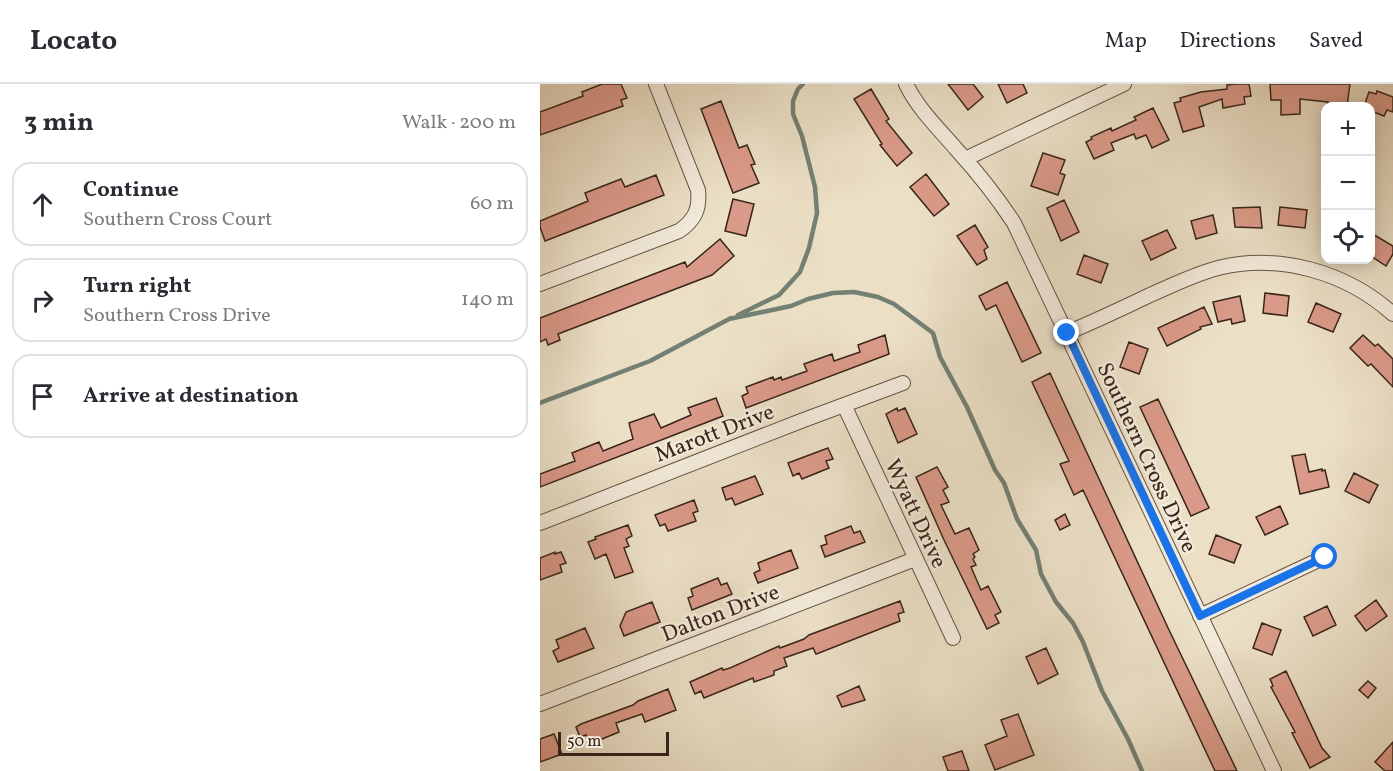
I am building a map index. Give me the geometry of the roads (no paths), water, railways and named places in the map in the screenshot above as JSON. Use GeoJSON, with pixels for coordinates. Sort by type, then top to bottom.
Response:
{"type":"FeatureCollection","features":[{"type":"Feature","properties":{"kind":"street"},"geometry":{"type":"LineString","coordinates":[[540,284],[679,231],[689,224],[695,215],[699,203],[698,190],[656,84]]}},
{"type":"Feature","properties":{"kind":"street","name":"Southern Cross Drive"},"geometry":{"type":"LineString","coordinates":[[906,84],[923,110],[965,159],[1014,223],[1274,771]]}},
{"type":"Feature","properties":{"kind":"street"},"geometry":{"type":"LineString","coordinates":[[965,159],[1124,84]]}},
{"type":"Feature","properties":{"kind":"street"},"geometry":{"type":"LineString","coordinates":[[1067,333],[1190,277],[1219,268],[1250,264],[1285,264],[1319,271],[1348,282],[1375,298],[1393,314]]}},
{"type":"Feature","properties":{"kind":"street","name":"Marott Drive"},"geometry":{"type":"LineString","coordinates":[[540,523],[903,383]]}},
{"type":"Feature","properties":{"kind":"street","name":"Wyatt Drive"},"geometry":{"type":"LineString","coordinates":[[844,405],[953,638]]}},
{"type":"Feature","properties":{"kind":"street"},"geometry":{"type":"LineString","coordinates":[[1200,616],[1325,557]]}},
{"type":"Feature","properties":{"kind":"street","name":"Dalton Drive"},"geometry":{"type":"LineString","coordinates":[[540,704],[915,559]]}},
{"type":"Feature","properties":{"kind":"waterway"},"geometry":{"type":"LineString","coordinates":[[738,315],[779,295],[800,272],[809,248],[817,213],[815,187],[802,136],[793,114],[793,101],[803,84]]}},
{"type":"Feature","properties":{"kind":"waterway"},"geometry":{"type":"LineString","coordinates":[[729,319],[791,306],[833,293],[854,292],[878,297],[894,304],[933,333],[940,357],[967,407],[995,470],[1004,483],[1017,519],[1036,550],[1041,574],[1056,602],[1073,623],[1083,642],[1102,691],[1142,771]]}},
{"type":"Feature","properties":{"kind":"waterway"},"geometry":{"type":"LineString","coordinates":[[540,403],[650,361],[731,318]]}}]}
